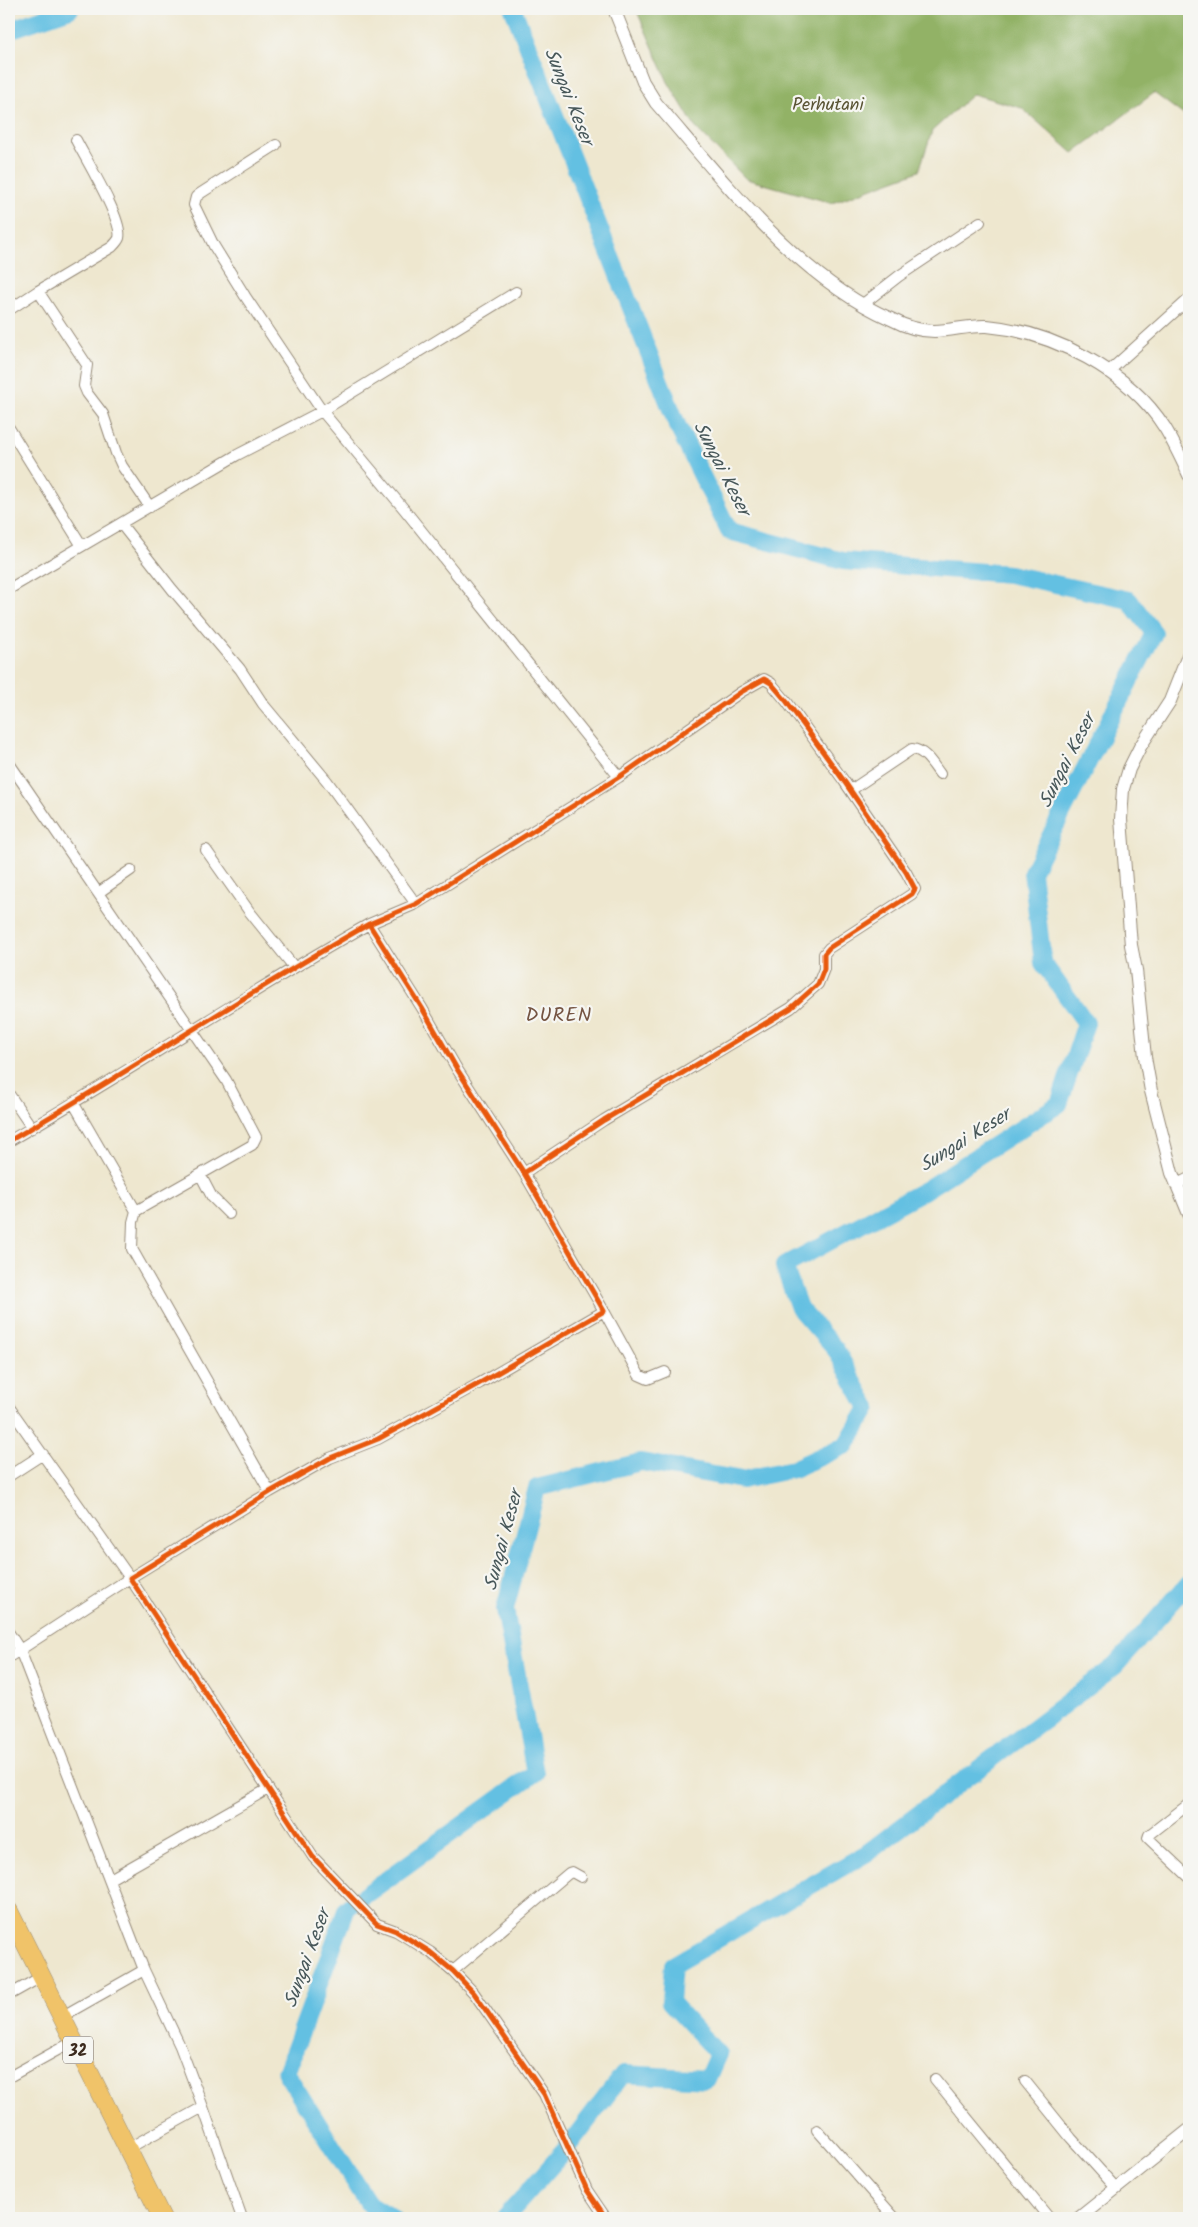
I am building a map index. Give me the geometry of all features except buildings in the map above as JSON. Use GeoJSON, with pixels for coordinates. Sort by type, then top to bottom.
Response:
{"type":"FeatureCollection","features":[{"type":"Feature","properties":{"kind":"highway","name":"32"},"geometry":{"type":"LineString","coordinates":[[9,1911],[127,2149],[156,2216]]}},
{"type":"Feature","properties":{"kind":"street"},"geometry":{"type":"LineString","coordinates":[[614,9],[642,82],[656,103],[763,224],[820,276],[862,304],[890,319],[916,329],[934,331],[984,326],[1010,329],[1035,335],[1081,354],[1127,385],[1164,428],[1189,475]]}},
{"type":"Feature","properties":{"kind":"street"},"geometry":{"type":"LineString","coordinates":[[9,310],[112,247],[119,239],[115,214],[76,140]]}},
{"type":"Feature","properties":{"kind":"street"},"geometry":{"type":"LineString","coordinates":[[276,145],[196,197],[194,205],[214,246],[322,411],[404,509],[619,777]]}},
{"type":"Feature","properties":{"kind":"street"},"geometry":{"type":"LineString","coordinates":[[862,304],[899,276],[980,222]]}},
{"type":"Feature","properties":{"kind":"street"},"geometry":{"type":"LineString","coordinates":[[38,291],[87,365],[84,386],[87,393],[103,414],[122,466],[150,507]]}},
{"type":"Feature","properties":{"kind":"street"},"geometry":{"type":"LineString","coordinates":[[9,589],[237,455],[322,411],[516,292]]}},
{"type":"Feature","properties":{"kind":"street"},"geometry":{"type":"LineString","coordinates":[[1108,372],[1189,299]]}},
{"type":"Feature","properties":{"kind":"street"},"geometry":{"type":"LineString","coordinates":[[9,428],[82,546]]}},
{"type":"Feature","properties":{"kind":"street"},"geometry":{"type":"LineString","coordinates":[[121,524],[172,590],[240,669],[263,704],[327,782],[416,904]]}},
{"type":"Feature","properties":{"kind":"street"},"geometry":{"type":"LineString","coordinates":[[1189,653],[1170,701],[1140,747],[1129,769],[1122,789],[1121,819],[1130,936],[1136,970],[1145,1057],[1161,1132],[1177,1184],[1189,1214]]}},
{"type":"Feature","properties":{"kind":"street"},"geometry":{"type":"LineString","coordinates":[[9,1142],[74,1104],[294,967],[369,924],[416,904],[619,777],[741,692],[764,679],[771,683],[787,702],[851,790],[915,889],[912,894],[829,948],[824,954],[824,969],[818,984],[792,1008],[604,1120],[524,1173]]}},
{"type":"Feature","properties":{"kind":"street"},"geometry":{"type":"LineString","coordinates":[[851,790],[912,749],[917,749],[924,754],[940,774]]}},
{"type":"Feature","properties":{"kind":"street"},"geometry":{"type":"LineString","coordinates":[[9,763],[193,1030],[226,1080],[256,1137],[252,1145],[136,1211]]}},
{"type":"Feature","properties":{"kind":"street"},"geometry":{"type":"LineString","coordinates":[[206,850],[249,911],[294,967]]}},
{"type":"Feature","properties":{"kind":"street"},"geometry":{"type":"LineString","coordinates":[[98,893],[131,870]]}},
{"type":"Feature","properties":{"kind":"street"},"geometry":{"type":"LineString","coordinates":[[369,924],[422,1008],[457,1069],[524,1173],[639,1375],[648,1379],[665,1372]]}},
{"type":"Feature","properties":{"kind":"street"},"geometry":{"type":"LineString","coordinates":[[9,1094],[32,1128]]}},
{"type":"Feature","properties":{"kind":"street"},"geometry":{"type":"LineString","coordinates":[[74,1104],[136,1211],[132,1231],[132,1248],[270,1492]]}},
{"type":"Feature","properties":{"kind":"street"},"geometry":{"type":"LineString","coordinates":[[200,1176],[212,1197],[229,1214]]}},
{"type":"Feature","properties":{"kind":"street"},"geometry":{"type":"LineString","coordinates":[[1177,1184],[1189,1178]]}},
{"type":"Feature","properties":{"kind":"street"},"geometry":{"type":"LineString","coordinates":[[9,1657],[130,1578],[270,1492],[330,1458],[378,1440],[604,1311]]}},
{"type":"Feature","properties":{"kind":"street"},"geometry":{"type":"LineString","coordinates":[[9,1407],[130,1578],[313,1857],[377,1924],[414,1941],[454,1971],[474,1993],[513,2053],[531,2074],[551,2106],[587,2190],[606,2218]]}},
{"type":"Feature","properties":{"kind":"street"},"geometry":{"type":"LineString","coordinates":[[9,1476],[43,1454]]}},
{"type":"Feature","properties":{"kind":"street"},"geometry":{"type":"LineString","coordinates":[[9,1633],[20,1650],[144,1970],[180,2046],[242,2218]]}},
{"type":"Feature","properties":{"kind":"street"},"geometry":{"type":"LineString","coordinates":[[110,1879],[268,1789]]}},
{"type":"Feature","properties":{"kind":"street"},"geometry":{"type":"LineString","coordinates":[[1189,1804],[1149,1835],[1148,1838],[1189,1877]]}},
{"type":"Feature","properties":{"kind":"street"},"geometry":{"type":"LineString","coordinates":[[454,1971],[569,1873],[572,1872],[581,1877]]}},
{"type":"Feature","properties":{"kind":"street"},"geometry":{"type":"LineString","coordinates":[[61,2017],[144,1970]]}},
{"type":"Feature","properties":{"kind":"street"},"geometry":{"type":"LineString","coordinates":[[9,1995],[41,1977]]}},
{"type":"Feature","properties":{"kind":"street"},"geometry":{"type":"LineString","coordinates":[[9,2077],[74,2041]]}},
{"type":"Feature","properties":{"kind":"street"},"geometry":{"type":"LineString","coordinates":[[935,2079],[1049,2218]]}},
{"type":"Feature","properties":{"kind":"street"},"geometry":{"type":"LineString","coordinates":[[1025,2081],[1071,2138],[1116,2188]]}},
{"type":"Feature","properties":{"kind":"street"},"geometry":{"type":"LineString","coordinates":[[127,2149],[203,2107]]}},
{"type":"Feature","properties":{"kind":"street"},"geometry":{"type":"LineString","coordinates":[[816,2130],[895,2218]]}},
{"type":"Feature","properties":{"kind":"street"},"geometry":{"type":"LineString","coordinates":[[1079,2218],[1189,2130]]}},
{"type":"Feature","properties":{"kind":"green space","name":"Perhutani"},"geometry":{"type":"Polygon","coordinates":[[[636,9],[1189,9],[1189,119],[1154,93],[1073,153],[1022,108],[973,94],[932,131],[919,171],[832,203],[746,179],[695,127],[668,82],[636,9]]]}},
{"type":"Feature","properties":{"kind":"waterway","name":"Sungai Keser"},"geometry":{"type":"LineString","coordinates":[[9,30],[70,9]]}},
{"type":"Feature","properties":{"kind":"waterway","name":"Sungai Keser"},"geometry":{"type":"LineString","coordinates":[[392,2218],[368,2203],[286,2073],[347,1908],[535,1773],[505,1609],[537,1488],[641,1462],[742,1480],[793,1469],[846,1445],[868,1408],[836,1350],[799,1308],[784,1266],[925,1190],[1059,1104],[1086,1023],[1043,963],[1032,872],[1154,633],[1129,600],[1009,574],[843,561],[729,531],[678,427],[513,9]]}},
{"type":"Feature","properties":{"kind":"waterway"},"geometry":{"type":"LineString","coordinates":[[505,2218],[565,2150],[623,2074],[707,2079],[718,2054],[670,2002],[673,1965],[867,1853],[1115,1666],[1189,1583]]}},
{"type":"Feature","properties":{"kind":"cycle path"},"geometry":{"type":"LineString","coordinates":[[369,924],[416,904],[619,777],[741,692],[764,679],[771,683],[787,702],[906,872],[915,889],[912,894],[829,948],[824,954],[824,969],[818,984],[791,1008],[604,1120],[524,1173]]}},
{"type":"Feature","properties":{"kind":"cycle path"},"geometry":{"type":"LineString","coordinates":[[9,1141],[278,977],[369,924],[422,1008],[457,1069],[524,1173],[604,1311],[480,1383],[378,1439],[330,1458],[270,1492],[130,1578],[313,1857],[377,1924],[396,1931],[430,1952],[453,1971],[474,1993],[544,2094],[587,2190],[606,2218]]}},
{"type":"Feature","properties":{"kind":"district","name":"DUREN"},"geometry":{"type":"Point","coordinates":[559,1014]}}]}
